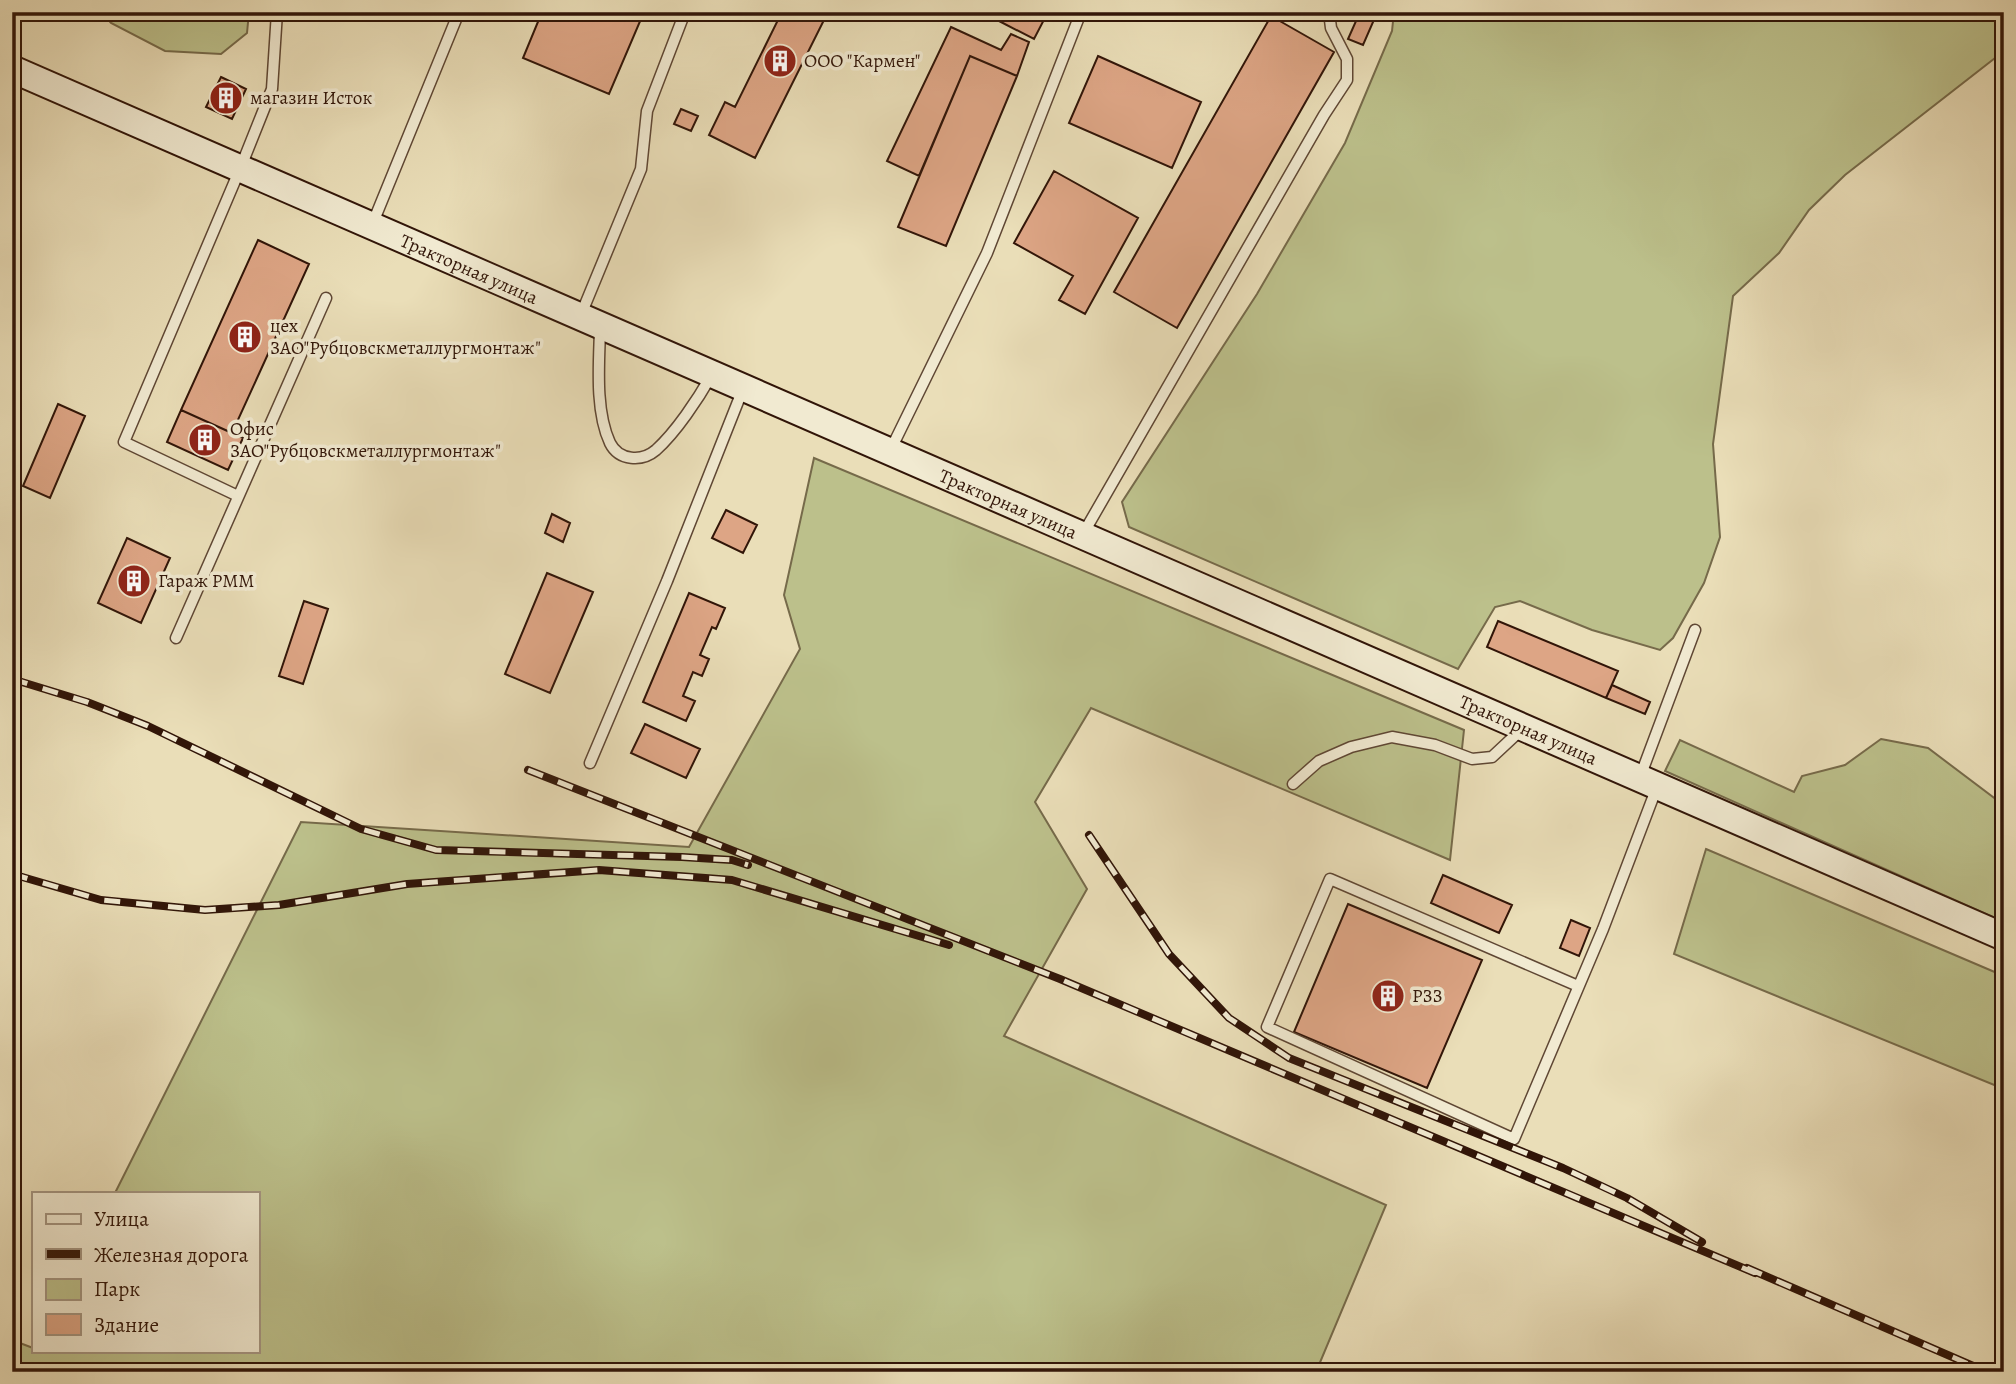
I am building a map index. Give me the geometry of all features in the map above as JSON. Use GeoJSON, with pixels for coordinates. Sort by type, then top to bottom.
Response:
{"type":"FeatureCollection","features":[{"type":"Feature","properties":{"kind":"main road","name":"Тракторная улица"},"geometry":{"type":"LineString","coordinates":[[12,69],[2004,937]]}},
{"type":"Feature","properties":{"kind":"lane"},"geometry":{"type":"LineString","coordinates":[[238,496],[124,442],[272,89],[276,12]]}},
{"type":"Feature","properties":{"kind":"lane"},"geometry":{"type":"LineString","coordinates":[[372,225],[459,12]]}},
{"type":"Feature","properties":{"kind":"lane"},"geometry":{"type":"LineString","coordinates":[[685,12],[648,111],[641,169],[590,322],[598,387],[611,445],[620,456],[632,459],[655,451],[694,405],[712,375]]}},
{"type":"Feature","properties":{"kind":"lane"},"geometry":{"type":"LineString","coordinates":[[890,451],[987,253],[1081,12]]}},
{"type":"Feature","properties":{"kind":"lane"},"geometry":{"type":"LineString","coordinates":[[1082,537],[1310,139],[1347,80],[1347,59],[1331,28],[1329,12]]}},
{"type":"Feature","properties":{"kind":"lane"},"geometry":{"type":"LineString","coordinates":[[176,638],[326,298]]}},
{"type":"Feature","properties":{"kind":"lane"},"geometry":{"type":"LineString","coordinates":[[590,763],[667,581],[743,388]]}},
{"type":"Feature","properties":{"kind":"lane"},"geometry":{"type":"LineString","coordinates":[[1578,986],[1330,880],[1267,1027],[1514,1139],[1604,929],[1695,630]]}},
{"type":"Feature","properties":{"kind":"lane"},"geometry":{"type":"LineString","coordinates":[[1293,784],[1319,761],[1392,737],[1435,745],[1472,759],[1492,757],[1523,728]]}},
{"type":"Feature","properties":{"kind":"green space"},"geometry":{"type":"Polygon","coordinates":[[[101,12],[249,12],[247,33],[221,54],[165,51],[111,23],[101,12]]]}},
{"type":"Feature","properties":{"kind":"green space"},"geometry":{"type":"Polygon","coordinates":[[[1394,12],[2004,12],[2004,51],[1845,175],[1809,210],[1779,253],[1733,296],[1713,444],[1720,537],[1704,583],[1673,638],[1660,650],[1592,630],[1520,601],[1495,607],[1458,669],[1129,527],[1122,502],[1257,294],[1345,143],[1392,31],[1394,12]]]}},
{"type":"Feature","properties":{"kind":"green space"},"geometry":{"type":"Polygon","coordinates":[[[814,458],[1464,730],[1450,860],[1091,708],[1035,802],[1087,889],[1004,1036],[1386,1205],[1316,1372],[12,1372],[12,1340],[32,1348],[32,1352],[259,1352],[259,1192],[116,1192],[301,822],[689,847],[800,649],[784,595],[814,458]]]}},
{"type":"Feature","properties":{"kind":"green space"},"geometry":{"type":"Polygon","coordinates":[[[1881,739],[1928,748],[1997,800],[2004,801],[2004,922],[1665,771],[1680,740],[1794,792],[1802,776],[1845,765],[1881,739]]]}},
{"type":"Feature","properties":{"kind":"green space"},"geometry":{"type":"Polygon","coordinates":[[[1706,849],[2004,976],[2004,1089],[1674,954],[1706,849]]]}},
{"type":"Feature","properties":{"kind":"building"},"geometry":{"type":"Polygon","coordinates":[[[542,12],[644,12],[609,94],[523,58],[542,12]]]}},
{"type":"Feature","properties":{"kind":"building","name":"ООО \"Кармен\""},"geometry":{"type":"Polygon","coordinates":[[[770,12],[828,12],[755,158],[709,135],[725,102],[735,107],[778,20],[769,15],[770,12]]]}},
{"type":"Feature","properties":{"kind":"building"},"geometry":{"type":"Polygon","coordinates":[[[1004,12],[1048,12],[1034,39],[999,21],[1004,12]]]}},
{"type":"Feature","properties":{"kind":"building"},"geometry":{"type":"Polygon","coordinates":[[[1360,12],[1377,13],[1363,45],[1348,39],[1360,12]]]}},
{"type":"Feature","properties":{"kind":"building"},"geometry":{"type":"Polygon","coordinates":[[[1271,16],[1334,52],[1177,328],[1114,292],[1271,16]]]}},
{"type":"Feature","properties":{"kind":"building"},"geometry":{"type":"Polygon","coordinates":[[[951,27],[1001,50],[1011,34],[1029,42],[1017,76],[970,56],[919,176],[887,161],[951,27]]]}},
{"type":"Feature","properties":{"kind":"building"},"geometry":{"type":"Polygon","coordinates":[[[970,56],[1017,76],[946,246],[898,227],[970,56]]]}},
{"type":"Feature","properties":{"kind":"building"},"geometry":{"type":"Polygon","coordinates":[[[1098,56],[1201,102],[1172,168],[1069,123],[1098,56]]]}},
{"type":"Feature","properties":{"kind":"building","name":"магазин Исток"},"geometry":{"type":"Polygon","coordinates":[[[221,77],[246,89],[232,119],[206,107],[221,77]]]}},
{"type":"Feature","properties":{"kind":"building"},"geometry":{"type":"Polygon","coordinates":[[[681,109],[698,116],[691,131],[674,124],[681,109]]]}},
{"type":"Feature","properties":{"kind":"building"},"geometry":{"type":"Polygon","coordinates":[[[1054,171],[1138,218],[1085,314],[1059,300],[1073,276],[1014,243],[1054,171]]]}},
{"type":"Feature","properties":{"kind":"building","name":"цех ЗАО\"Рубцовскметаллургмонтаж\""},"geometry":{"type":"Polygon","coordinates":[[[258,240],[309,264],[232,433],[181,410],[258,240]]]}},
{"type":"Feature","properties":{"kind":"building"},"geometry":{"type":"Polygon","coordinates":[[[58,404],[85,416],[50,498],[23,486],[58,404]]]}},
{"type":"Feature","properties":{"kind":"building","name":"Офис ЗАО\"Рубцовскметаллургмонтаж\""},"geometry":{"type":"Polygon","coordinates":[[[181,410],[243,438],[228,470],[167,442],[181,410]]]}},
{"type":"Feature","properties":{"kind":"building"},"geometry":{"type":"Polygon","coordinates":[[[726,510],[757,525],[743,553],[712,538],[726,510]]]}},
{"type":"Feature","properties":{"kind":"building"},"geometry":{"type":"Polygon","coordinates":[[[552,514],[570,523],[563,542],[545,533],[552,514]]]}},
{"type":"Feature","properties":{"kind":"building","name":"Гараж РММ"},"geometry":{"type":"Polygon","coordinates":[[[127,538],[170,558],[141,623],[98,603],[127,538]]]}},
{"type":"Feature","properties":{"kind":"building"},"geometry":{"type":"Polygon","coordinates":[[[547,573],[593,592],[550,693],[505,674],[547,573]]]}},
{"type":"Feature","properties":{"kind":"building"},"geometry":{"type":"Polygon","coordinates":[[[689,593],[725,608],[716,629],[712,627],[700,655],[709,659],[702,676],[693,672],[683,696],[695,701],[686,721],[643,702],[689,593]]]}},
{"type":"Feature","properties":{"kind":"building"},"geometry":{"type":"Polygon","coordinates":[[[304,601],[328,609],[303,684],[279,676],[304,601]]]}},
{"type":"Feature","properties":{"kind":"building"},"geometry":{"type":"Polygon","coordinates":[[[1498,621],[1618,671],[1606,698],[1487,647],[1498,621]]]}},
{"type":"Feature","properties":{"kind":"building"},"geometry":{"type":"Polygon","coordinates":[[[1612,685],[1650,702],[1645,714],[1606,698],[1612,685]]]}},
{"type":"Feature","properties":{"kind":"building"},"geometry":{"type":"Polygon","coordinates":[[[645,724],[700,749],[686,778],[631,753],[645,724]]]}},
{"type":"Feature","properties":{"kind":"building"},"geometry":{"type":"Polygon","coordinates":[[[1443,875],[1512,905],[1499,933],[1431,903],[1443,875]]]}},
{"type":"Feature","properties":{"kind":"building","name":"РЗЗ"},"geometry":{"type":"Polygon","coordinates":[[[1348,904],[1482,960],[1427,1088],[1294,1032],[1348,904]]]}},
{"type":"Feature","properties":{"kind":"building"},"geometry":{"type":"Polygon","coordinates":[[[1571,920],[1590,928],[1579,956],[1560,948],[1571,920]]]}},
{"type":"Feature","properties":{"kind":"railway"},"geometry":{"type":"LineString","coordinates":[[12,679],[87,702],[148,726],[361,829],[436,850],[682,857],[732,860],[748,865]]}},
{"type":"Feature","properties":{"kind":"railway"},"geometry":{"type":"LineString","coordinates":[[528,770],[1060,979],[1755,1273]]}},
{"type":"Feature","properties":{"kind":"railway"},"geometry":{"type":"LineString","coordinates":[[1089,835],[1169,954],[1229,1018],[1289,1058],[1563,1168],[1627,1198],[1702,1242]]}},
{"type":"Feature","properties":{"kind":"railway"},"geometry":{"type":"LineString","coordinates":[[12,874],[101,900],[205,910],[279,905],[407,884],[599,870],[732,880],[949,945]]}},
{"type":"Feature","properties":{"kind":"railway"},"geometry":{"type":"LineString","coordinates":[[1747,1268],[1987,1372]]}},
{"type":"Feature","properties":{"kind":"place","name":"ООО \"Кармен\""},"geometry":{"type":"Point","coordinates":[780,61]}},
{"type":"Feature","properties":{"kind":"place","name":"магазин Исток"},"geometry":{"type":"Point","coordinates":[226,98]}},
{"type":"Feature","properties":{"kind":"place","name":"цех ЗАО\"Рубцовскметаллургмонтаж\""},"geometry":{"type":"Point","coordinates":[245,337]}},
{"type":"Feature","properties":{"kind":"place","name":"Офис ЗАО\"Рубцовскметаллургмонтаж\""},"geometry":{"type":"Point","coordinates":[205,440]}},
{"type":"Feature","properties":{"kind":"place","name":"Гараж РММ"},"geometry":{"type":"Point","coordinates":[134,581]}},
{"type":"Feature","properties":{"kind":"place","name":"РЗЗ"},"geometry":{"type":"Point","coordinates":[1388,996]}}]}
